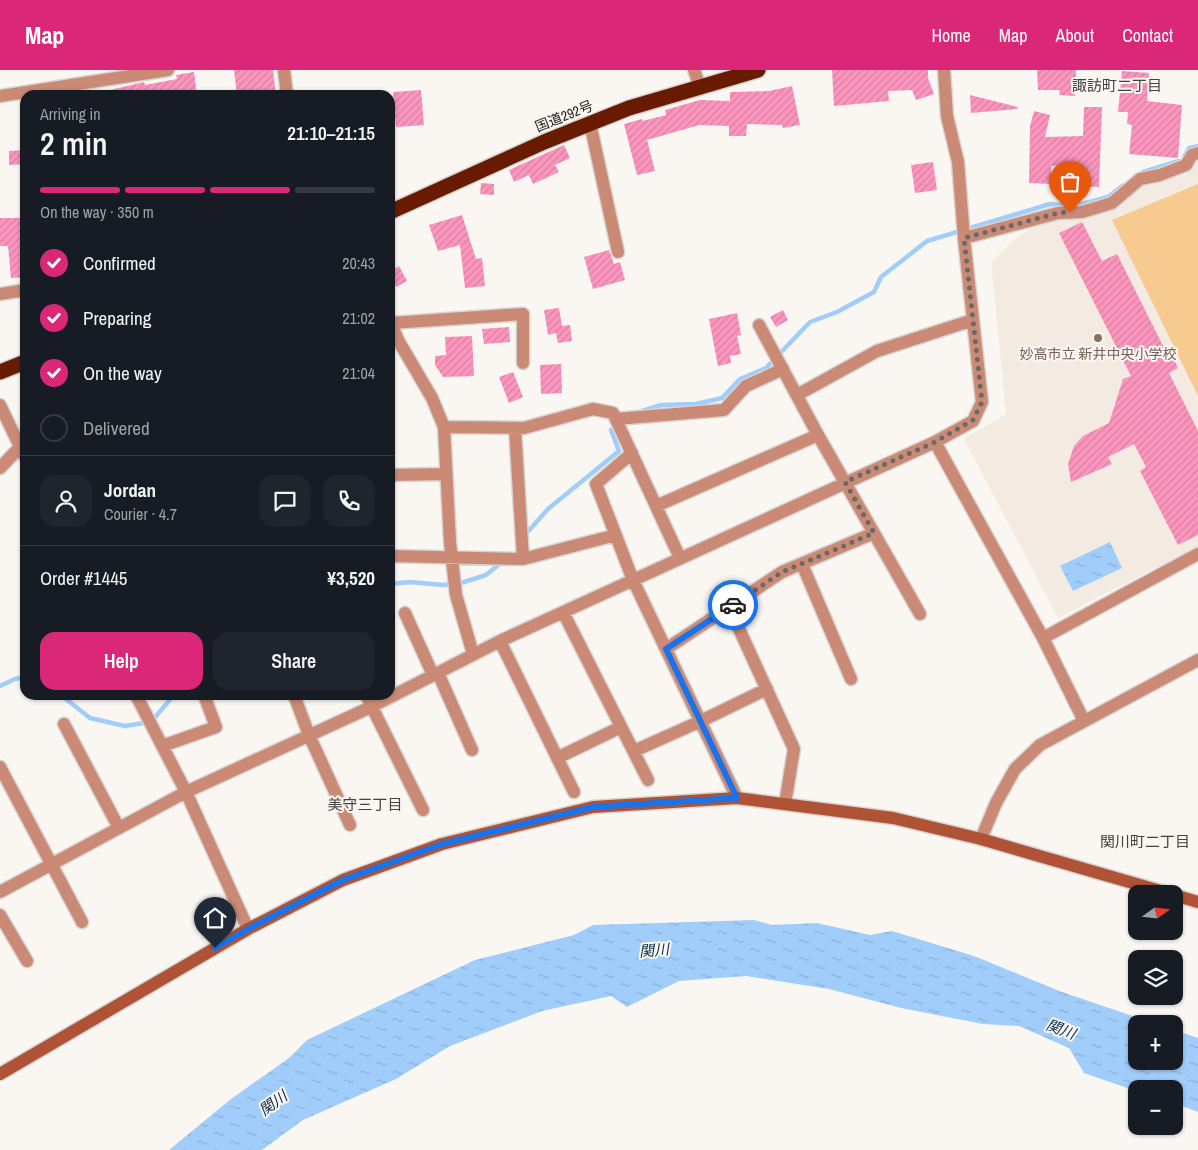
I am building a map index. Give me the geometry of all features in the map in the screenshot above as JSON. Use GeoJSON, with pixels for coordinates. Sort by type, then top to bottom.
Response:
{"type":"FeatureCollection","features":[{"type":"Feature","properties":{"kind":"highway","name":"国道292号"},"geometry":{"type":"LineString","coordinates":[[395,210],[544,142],[629,108],[758,70]]}},
{"type":"Feature","properties":{"kind":"highway"},"geometry":{"type":"LineString","coordinates":[[0,372],[20,364]]}},
{"type":"Feature","properties":{"kind":"street"},"geometry":{"type":"LineString","coordinates":[[39,90],[168,70]]}},
{"type":"Feature","properties":{"kind":"street"},"geometry":{"type":"LineString","coordinates":[[284,70],[286,90]]}},
{"type":"Feature","properties":{"kind":"street"},"geometry":{"type":"LineString","coordinates":[[694,70],[700,87]]}},
{"type":"Feature","properties":{"kind":"street"},"geometry":{"type":"LineString","coordinates":[[395,690],[435,674],[500,641],[935,442],[973,420],[982,402],[964,238],[958,162],[947,116],[944,70]]}},
{"type":"Feature","properties":{"kind":"street"},"geometry":{"type":"LineString","coordinates":[[0,96],[20,93]]}},
{"type":"Feature","properties":{"kind":"street"},"geometry":{"type":"LineString","coordinates":[[590,124],[618,252]]}},
{"type":"Feature","properties":{"kind":"street"},"geometry":{"type":"LineString","coordinates":[[964,238],[1058,213],[1082,212],[1112,203],[1140,179],[1160,175],[1186,165],[1192,155],[1198,154]]}},
{"type":"Feature","properties":{"kind":"street"},"geometry":{"type":"LineString","coordinates":[[0,294],[20,291]]}},
{"type":"Feature","properties":{"kind":"street"},"geometry":{"type":"LineString","coordinates":[[395,321],[522,314],[523,363]]}},
{"type":"Feature","properties":{"kind":"street"},"geometry":{"type":"LineString","coordinates":[[797,395],[877,351],[973,320]]}},
{"type":"Feature","properties":{"kind":"street"},"geometry":{"type":"LineString","coordinates":[[759,325],[818,435],[920,614]]}},
{"type":"Feature","properties":{"kind":"street"},"geometry":{"type":"LineString","coordinates":[[395,332],[432,398],[444,427],[456,595],[473,654]]}},
{"type":"Feature","properties":{"kind":"street"},"geometry":{"type":"LineString","coordinates":[[616,419],[724,410],[746,386],[783,369]]}},
{"type":"Feature","properties":{"kind":"street"},"geometry":{"type":"LineString","coordinates":[[0,405],[20,446]]}},
{"type":"Feature","properties":{"kind":"street"},"geometry":{"type":"LineString","coordinates":[[444,427],[524,428],[593,409],[613,413],[680,558]]}},
{"type":"Feature","properties":{"kind":"street"},"geometry":{"type":"LineString","coordinates":[[515,428],[523,559]]}},
{"type":"Feature","properties":{"kind":"street"},"geometry":{"type":"LineString","coordinates":[[656,506],[818,435]]}},
{"type":"Feature","properties":{"kind":"street"},"geometry":{"type":"LineString","coordinates":[[935,442],[1043,638],[1084,721]]}},
{"type":"Feature","properties":{"kind":"street"},"geometry":{"type":"LineString","coordinates":[[632,453],[596,484],[633,580],[737,798]]}},
{"type":"Feature","properties":{"kind":"street"},"geometry":{"type":"LineString","coordinates":[[0,468],[20,454]]}},
{"type":"Feature","properties":{"kind":"street"},"geometry":{"type":"LineString","coordinates":[[395,476],[446,474]]}},
{"type":"Feature","properties":{"kind":"street"},"geometry":{"type":"LineString","coordinates":[[666,649],[782,572],[874,533]]}},
{"type":"Feature","properties":{"kind":"street"},"geometry":{"type":"LineString","coordinates":[[395,556],[523,559],[616,535]]}},
{"type":"Feature","properties":{"kind":"street"},"geometry":{"type":"LineString","coordinates":[[1043,638],[1198,554]]}},
{"type":"Feature","properties":{"kind":"street"},"geometry":{"type":"LineString","coordinates":[[802,564],[851,679]]}},
{"type":"Feature","properties":{"kind":"street"},"geometry":{"type":"LineString","coordinates":[[729,607],[794,749],[785,804]]}},
{"type":"Feature","properties":{"kind":"street"},"geometry":{"type":"LineString","coordinates":[[405,612],[472,750]]}},
{"type":"Feature","properties":{"kind":"street"},"geometry":{"type":"LineString","coordinates":[[563,612],[648,780]]}},
{"type":"Feature","properties":{"kind":"street"},"geometry":{"type":"LineString","coordinates":[[500,641],[574,792]]}},
{"type":"Feature","properties":{"kind":"street"},"geometry":{"type":"LineString","coordinates":[[981,839],[996,803],[1015,769],[1040,745],[1198,660]]}},
{"type":"Feature","properties":{"kind":"street"},"geometry":{"type":"LineString","coordinates":[[634,751],[767,689]]}},
{"type":"Feature","properties":{"kind":"street"},"geometry":{"type":"LineString","coordinates":[[139,700],[186,792],[248,929]]}},
{"type":"Feature","properties":{"kind":"street"},"geometry":{"type":"LineString","coordinates":[[162,746],[216,727],[206,700]]}},
{"type":"Feature","properties":{"kind":"street"},"geometry":{"type":"LineString","coordinates":[[296,700],[309,735],[350,825]]}},
{"type":"Feature","properties":{"kind":"street"},"geometry":{"type":"LineString","coordinates":[[0,892],[186,792],[309,735],[369,701],[423,810]]}},
{"type":"Feature","properties":{"kind":"street"},"geometry":{"type":"LineString","coordinates":[[64,724],[120,828]]}},
{"type":"Feature","properties":{"kind":"street"},"geometry":{"type":"LineString","coordinates":[[557,758],[621,727]]}},
{"type":"Feature","properties":{"kind":"street"},"geometry":{"type":"LineString","coordinates":[[0,768],[82,922]]}},
{"type":"Feature","properties":{"kind":"street"},"geometry":{"type":"LineString","coordinates":[[0,1074],[248,929],[343,880],[442,844],[593,807],[737,798],[893,818],[981,839],[1141,885]]}},
{"type":"Feature","properties":{"kind":"street"},"geometry":{"type":"LineString","coordinates":[[1183,897],[1198,902]]}},
{"type":"Feature","properties":{"kind":"street"},"geometry":{"type":"LineString","coordinates":[[0,915],[27,962]]}},
{"type":"Feature","properties":{"kind":"shaded area","name":"妙高市立 新井中央小学校"},"geometry":{"type":"Polygon","coordinates":[[[1196,158],[1198,158],[1198,546],[1058,618],[964,439],[1006,414],[991,262],[1021,234],[1052,220],[1095,216],[1122,206],[1140,186],[1186,175],[1196,158]]]}},
{"type":"Feature","properties":{"kind":"shaded area"},"geometry":{"type":"Polygon","coordinates":[[[1198,184],[1198,396],[1112,220],[1198,184]]]}},
{"type":"Feature","properties":{"kind":"water"},"geometry":{"type":"Polygon","coordinates":[[[1110,542],[1122,568],[1073,591],[1060,566],[1110,542]]]}},
{"type":"Feature","properties":{"kind":"water","name":"関川"},"geometry":{"type":"Polygon","coordinates":[[[754,920],[772,925],[817,923],[870,935],[892,931],[974,956],[1062,992],[1130,1015],[1128,1015],[1128,1070],[1183,1070],[1183,1033],[1198,1038],[1198,1112],[1183,1106],[1183,1080],[1128,1080],[1128,1088],[1084,1073],[1069,1048],[1019,1026],[983,1024],[901,1008],[829,989],[746,976],[679,981],[627,1007],[611,996],[542,1011],[450,1046],[396,1079],[303,1120],[262,1150],[169,1150],[231,1099],[289,1058],[307,1040],[475,960],[574,935],[593,925],[754,920]]]}},
{"type":"Feature","properties":{"kind":"building"},"geometry":{"type":"Polygon","coordinates":[[[234,70],[273,70],[275,90],[236,90],[234,70]]]}},
{"type":"Feature","properties":{"kind":"building"},"geometry":{"type":"Polygon","coordinates":[[[832,70],[928,70],[928,78],[934,94],[916,100],[912,90],[888,91],[889,101],[834,106],[832,70]]]}},
{"type":"Feature","properties":{"kind":"building"},"geometry":{"type":"Polygon","coordinates":[[[1037,70],[1076,70],[1075,96],[1059,95],[1060,90],[1038,90],[1037,70]]]}},
{"type":"Feature","properties":{"kind":"building"},"geometry":{"type":"Polygon","coordinates":[[[1122,71],[1149,73],[1147,101],[1182,105],[1178,158],[1129,154],[1132,125],[1127,124],[1128,112],[1118,112],[1122,71]]]}},
{"type":"Feature","properties":{"kind":"building"},"geometry":{"type":"Polygon","coordinates":[[[194,72],[196,90],[110,90],[144,82],[145,85],[177,79],[176,75],[194,72]]]}},
{"type":"Feature","properties":{"kind":"building"},"geometry":{"type":"Polygon","coordinates":[[[792,86],[800,125],[783,128],[782,125],[747,124],[746,136],[729,136],[729,126],[699,125],[647,140],[655,171],[637,175],[624,124],[666,115],[665,110],[700,100],[730,101],[730,92],[769,91],[792,86]]]}},
{"type":"Feature","properties":{"kind":"building"},"geometry":{"type":"Polygon","coordinates":[[[421,90],[424,125],[396,127],[395,92],[421,90]]]}},
{"type":"Feature","properties":{"kind":"building"},"geometry":{"type":"Polygon","coordinates":[[[970,95],[1018,107],[1017,109],[971,113],[970,95]]]}},
{"type":"Feature","properties":{"kind":"building"},"geometry":{"type":"Polygon","coordinates":[[[1084,107],[1102,107],[1099,187],[1081,186],[1082,165],[1051,166],[1051,184],[1029,183],[1030,126],[1034,111],[1050,115],[1045,137],[1083,136],[1084,107]]]}},
{"type":"Feature","properties":{"kind":"building"},"geometry":{"type":"Polygon","coordinates":[[[564,145],[570,158],[555,165],[559,172],[533,184],[529,175],[514,182],[509,170],[564,145]]]}},
{"type":"Feature","properties":{"kind":"building"},"geometry":{"type":"Polygon","coordinates":[[[20,150],[20,164],[9,165],[9,151],[20,150]]]}},
{"type":"Feature","properties":{"kind":"building"},"geometry":{"type":"Polygon","coordinates":[[[933,162],[937,190],[915,193],[911,165],[933,162]]]}},
{"type":"Feature","properties":{"kind":"building"},"geometry":{"type":"Polygon","coordinates":[[[481,183],[494,184],[494,195],[480,194],[481,183]]]}},
{"type":"Feature","properties":{"kind":"building"},"geometry":{"type":"Polygon","coordinates":[[[462,215],[476,259],[482,258],[485,286],[465,288],[460,245],[438,251],[429,225],[462,215]]]}},
{"type":"Feature","properties":{"kind":"building"},"geometry":{"type":"Polygon","coordinates":[[[0,218],[20,218],[20,277],[11,278],[8,246],[0,246],[0,218]]]}},
{"type":"Feature","properties":{"kind":"building"},"geometry":{"type":"Polygon","coordinates":[[[1082,222],[1102,261],[1117,254],[1166,352],[1170,350],[1178,368],[1169,373],[1198,431],[1198,535],[1178,545],[1140,471],[1146,467],[1134,444],[1108,457],[1112,464],[1071,482],[1068,464],[1074,446],[1083,436],[1109,423],[1123,379],[1131,376],[1059,233],[1082,222]]]}},
{"type":"Feature","properties":{"kind":"building"},"geometry":{"type":"Polygon","coordinates":[[[609,250],[614,264],[620,262],[625,280],[593,289],[584,257],[609,250]]]}},
{"type":"Feature","properties":{"kind":"building"},"geometry":{"type":"Polygon","coordinates":[[[399,266],[407,281],[396,287],[395,285],[395,268],[399,266]]]}},
{"type":"Feature","properties":{"kind":"building"},"geometry":{"type":"Polygon","coordinates":[[[559,308],[562,326],[570,325],[572,341],[558,343],[556,333],[548,335],[544,310],[559,308]]]}},
{"type":"Feature","properties":{"kind":"building"},"geometry":{"type":"Polygon","coordinates":[[[783,310],[788,320],[776,327],[770,317],[783,310]]]}},
{"type":"Feature","properties":{"kind":"building"},"geometry":{"type":"Polygon","coordinates":[[[737,313],[741,335],[737,336],[741,354],[730,356],[731,363],[718,366],[709,319],[737,313]]]}},
{"type":"Feature","properties":{"kind":"building"},"geometry":{"type":"Polygon","coordinates":[[[509,327],[510,342],[484,344],[482,329],[509,327]]]}},
{"type":"Feature","properties":{"kind":"building"},"geometry":{"type":"Polygon","coordinates":[[[472,336],[474,376],[443,377],[435,365],[435,356],[446,355],[445,337],[472,336]]]}},
{"type":"Feature","properties":{"kind":"building"},"geometry":{"type":"Polygon","coordinates":[[[561,364],[562,393],[541,394],[540,365],[561,364]]]}},
{"type":"Feature","properties":{"kind":"building"},"geometry":{"type":"Polygon","coordinates":[[[513,372],[523,397],[509,403],[499,377],[513,372]]]}},
{"type":"Feature","properties":{"kind":"waterway"},"geometry":{"type":"LineString","coordinates":[[1184,157],[1189,148],[1198,146]]}},
{"type":"Feature","properties":{"kind":"waterway"},"geometry":{"type":"LineString","coordinates":[[1143,172],[1179,161]]}},
{"type":"Feature","properties":{"kind":"waterway"},"geometry":{"type":"LineString","coordinates":[[639,412],[661,405],[696,404],[722,398],[740,379],[766,368],[810,322],[837,312],[874,292],[881,277],[927,241],[1050,204],[1074,206],[1108,197],[1122,186]]}},
{"type":"Feature","properties":{"kind":"waterway"},"geometry":{"type":"LineString","coordinates":[[525,535],[548,509],[619,451],[611,430],[617,425]]}},
{"type":"Feature","properties":{"kind":"waterway"},"geometry":{"type":"LineString","coordinates":[[395,584],[410,582],[443,585],[461,583],[486,575],[502,562]]}},
{"type":"Feature","properties":{"kind":"waterway"},"geometry":{"type":"LineString","coordinates":[[0,686],[20,678]]}},
{"type":"Feature","properties":{"kind":"waterway"},"geometry":{"type":"LineString","coordinates":[[67,700],[90,718],[125,726],[144,723],[156,716],[170,700]]}},
{"type":"Feature","properties":{"kind":"way so far"},"geometry":{"type":"LineString","coordinates":[[733,605],[782,572],[874,533],[845,482],[935,442],[973,420],[982,402],[964,238],[1058,213],[1070,212]]}},
{"type":"Feature","properties":{"kind":"place","name":"妙高市立 新井中央小学校"},"geometry":{"type":"Point","coordinates":[1098,338]}},
{"type":"Feature","properties":{"kind":"district","name":"諏訪町二丁目"},"geometry":{"type":"Point","coordinates":[1117,85]}},
{"type":"Feature","properties":{"kind":"district","name":"美守三丁目"},"geometry":{"type":"Point","coordinates":[365,804]}},
{"type":"Feature","properties":{"kind":"district","name":"関川町二丁目"},"geometry":{"type":"Point","coordinates":[1145,841]}},
{"type":"Feature","properties":{"kind":"route"},"geometry":{"type":"LineString","coordinates":[[215,948],[343,880],[442,844],[593,807],[737,798],[666,649],[733,605]]}}]}
